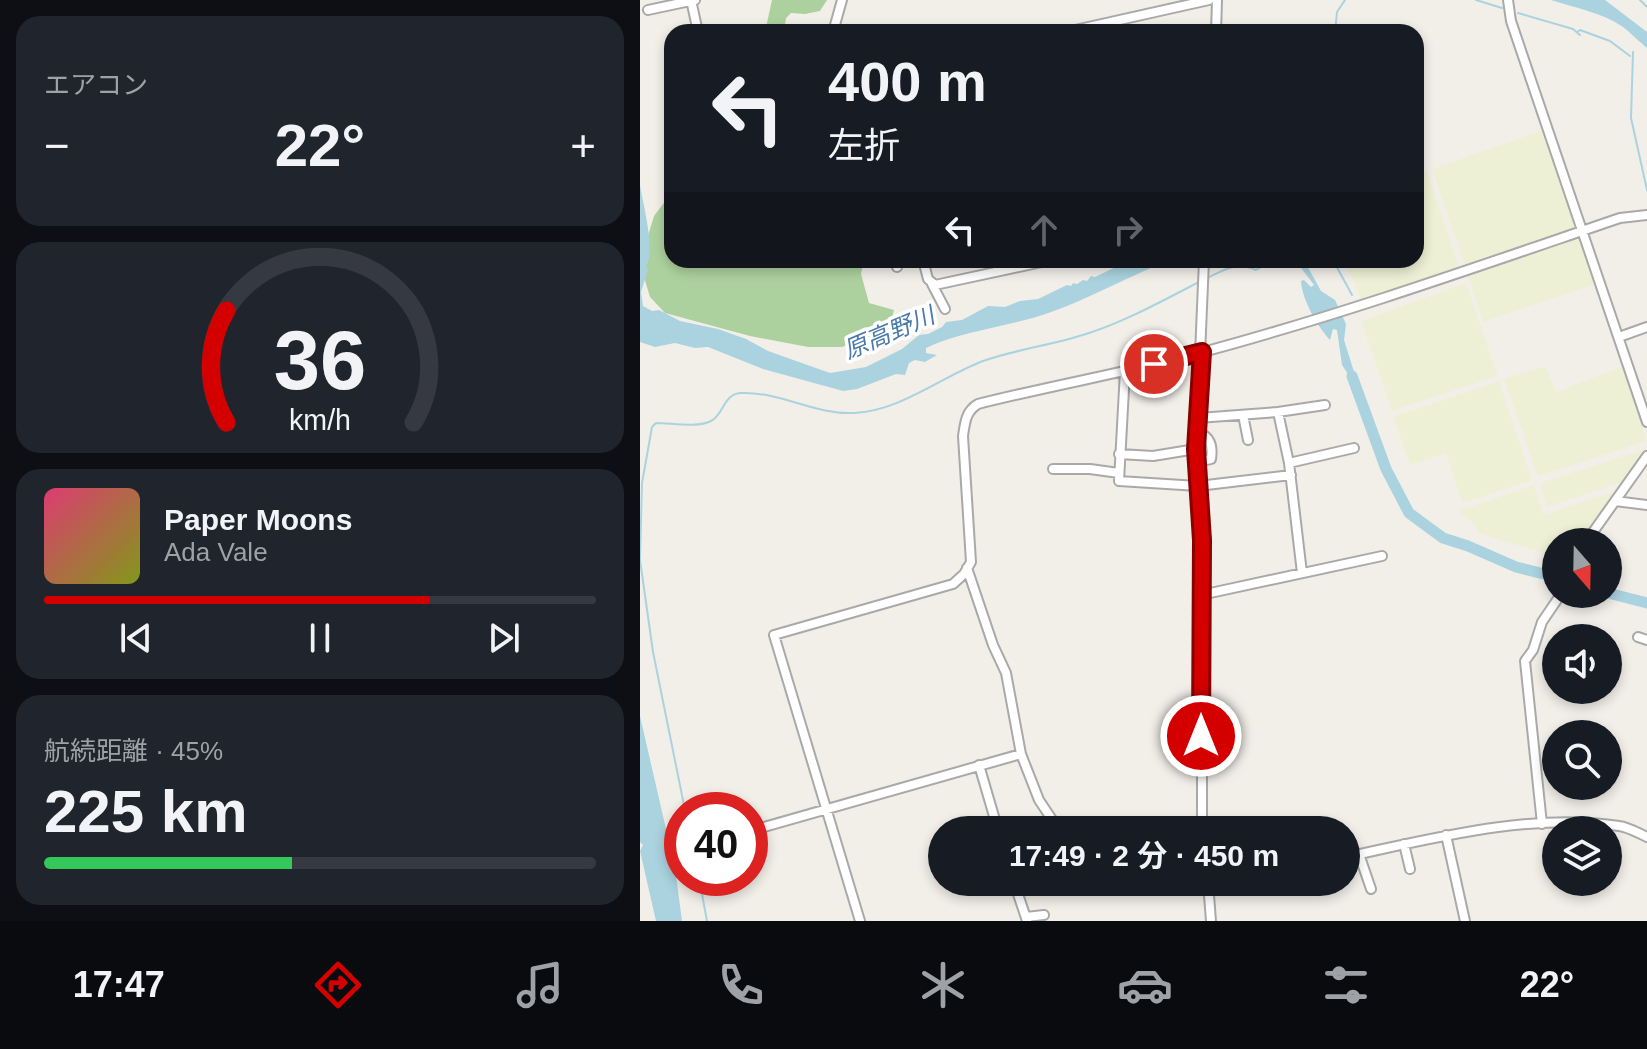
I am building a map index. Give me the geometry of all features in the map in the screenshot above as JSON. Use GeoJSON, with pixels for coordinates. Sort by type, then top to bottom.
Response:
{"type":"FeatureCollection","features":[{"type":"Feature","properties":{"kind":"street"},"geometry":{"type":"LineString","coordinates":[[648,10],[692,0],[696,24]]}},
{"type":"Feature","properties":{"kind":"street"},"geometry":{"type":"LineString","coordinates":[[835,24],[842,0]]}},
{"type":"Feature","properties":{"kind":"street"},"geometry":{"type":"LineString","coordinates":[[1102,24],[1209,0]]}},
{"type":"Feature","properties":{"kind":"street"},"geometry":{"type":"LineString","coordinates":[[1216,24],[1217,0]]}},
{"type":"Feature","properties":{"kind":"street"},"geometry":{"type":"LineString","coordinates":[[1508,0],[1511,21],[1582,232],[1642,392],[1647,422]]}},
{"type":"Feature","properties":{"kind":"street"},"geometry":{"type":"LineString","coordinates":[[860,921],[774,635],[953,584],[967,568],[971,562],[963,436],[971,408],[1029,391],[1202,352],[1305,323],[1620,218],[1647,215]]}},
{"type":"Feature","properties":{"kind":"street"},"geometry":{"type":"LineString","coordinates":[[926,268],[945,309]]}},
{"type":"Feature","properties":{"kind":"street"},"geometry":{"type":"LineString","coordinates":[[931,284],[1011,268]]}},
{"type":"Feature","properties":{"kind":"street"},"geometry":{"type":"LineString","coordinates":[[1202,816],[1202,540],[1196,449],[1203,268]]}},
{"type":"Feature","properties":{"kind":"street"},"geometry":{"type":"LineString","coordinates":[[1619,337],[1647,327]]}},
{"type":"Feature","properties":{"kind":"street"},"geometry":{"type":"LineString","coordinates":[[1125,371],[1119,481],[1198,486],[1291,475]]}},
{"type":"Feature","properties":{"kind":"street"},"geometry":{"type":"LineString","coordinates":[[1198,418],[1325,405]]}},
{"type":"Feature","properties":{"kind":"street"},"geometry":{"type":"LineString","coordinates":[[1278,412],[1291,475],[1302,573]]}},
{"type":"Feature","properties":{"kind":"street"},"geometry":{"type":"LineString","coordinates":[[1243,415],[1248,440]]}},
{"type":"Feature","properties":{"kind":"street"},"geometry":{"type":"LineString","coordinates":[[1197,432],[1211,442],[1212,456],[1209,460],[1197,462]]}},
{"type":"Feature","properties":{"kind":"street"},"geometry":{"type":"LineString","coordinates":[[1289,463],[1354,448]]}},
{"type":"Feature","properties":{"kind":"street"},"geometry":{"type":"LineString","coordinates":[[1119,454],[1153,456],[1196,449]]}},
{"type":"Feature","properties":{"kind":"street"},"geometry":{"type":"LineString","coordinates":[[1596,528],[1647,456]]}},
{"type":"Feature","properties":{"kind":"street"},"geometry":{"type":"LineString","coordinates":[[1053,469],[1119,473]]}},
{"type":"Feature","properties":{"kind":"street"},"geometry":{"type":"LineString","coordinates":[[1615,501],[1647,505]]}},
{"type":"Feature","properties":{"kind":"street"},"geometry":{"type":"LineString","coordinates":[[1201,595],[1382,556]]}},
{"type":"Feature","properties":{"kind":"street"},"geometry":{"type":"LineString","coordinates":[[967,568],[993,645],[1006,673],[1021,754],[1039,800],[1050,816]]}},
{"type":"Feature","properties":{"kind":"street"},"geometry":{"type":"LineString","coordinates":[[1360,854],[1446,835],[1542,824],[1525,661],[1533,650],[1542,622],[1552,608]]}},
{"type":"Feature","properties":{"kind":"street"},"geometry":{"type":"LineString","coordinates":[[768,826],[1021,754]]}},
{"type":"Feature","properties":{"kind":"street"},"geometry":{"type":"LineString","coordinates":[[979,765],[994,816]]}},
{"type":"Feature","properties":{"kind":"street"},"geometry":{"type":"LineString","coordinates":[[1622,826],[1647,837]]}},
{"type":"Feature","properties":{"kind":"street"},"geometry":{"type":"LineString","coordinates":[[1446,835],[1465,921]]}},
{"type":"Feature","properties":{"kind":"street"},"geometry":{"type":"LineString","coordinates":[[1404,844],[1410,869]]}},
{"type":"Feature","properties":{"kind":"street"},"geometry":{"type":"LineString","coordinates":[[1360,857],[1371,889]]}},
{"type":"Feature","properties":{"kind":"street"},"geometry":{"type":"LineString","coordinates":[[1019,896],[1026,919],[1044,915]]}},
{"type":"Feature","properties":{"kind":"street"},"geometry":{"type":"LineString","coordinates":[[1209,896],[1211,921]]}},
{"type":"Feature","properties":{"kind":"green space"},"geometry":{"type":"Polygon","coordinates":[[[772,0],[827,0],[820,11],[791,13],[785,24],[767,24],[772,0]]]}},
{"type":"Feature","properties":{"kind":"green space"},"geometry":{"type":"Polygon","coordinates":[[[1546,129],[1580,228],[1466,268],[1432,169],[1546,129]]]}},
{"type":"Feature","properties":{"kind":"green space"},"geometry":{"type":"Polygon","coordinates":[[[1427,171],[1459,267],[1361,299],[1347,268],[1424,268],[1424,172],[1427,171]]]}},
{"type":"Feature","properties":{"kind":"green space"},"geometry":{"type":"Polygon","coordinates":[[[664,203],[664,268],[862,268],[869,303],[894,310],[889,329],[842,347],[808,347],[750,336],[665,313],[650,297],[644,277],[643,252],[654,216],[664,203]]]}},
{"type":"Feature","properties":{"kind":"green space"},"geometry":{"type":"Polygon","coordinates":[[[1582,233],[1599,283],[1483,322],[1467,273],[1582,233]]]}},
{"type":"Feature","properties":{"kind":"green space"},"geometry":{"type":"Polygon","coordinates":[[[1466,283],[1498,376],[1392,411],[1361,321],[1466,283]]]}},
{"type":"Feature","properties":{"kind":"green space"},"geometry":{"type":"Polygon","coordinates":[[[1545,366],[1556,392],[1624,366],[1647,441],[1538,476],[1504,379],[1545,366]]]}},
{"type":"Feature","properties":{"kind":"green space"},"geometry":{"type":"Polygon","coordinates":[[[1499,381],[1532,480],[1462,503],[1446,453],[1410,465],[1393,417],[1499,381]]]}},
{"type":"Feature","properties":{"kind":"green space"},"geometry":{"type":"Polygon","coordinates":[[[1647,449],[1624,481],[1547,507],[1540,483],[1647,449]]]}},
{"type":"Feature","properties":{"kind":"green space"},"geometry":{"type":"Polygon","coordinates":[[[1534,485],[1544,515],[1617,491],[1590,528],[1542,528],[1542,553],[1479,533],[1460,510],[1534,485]]]}},
{"type":"Feature","properties":{"kind":"water"},"geometry":{"type":"Polygon","coordinates":[[[1551,0],[1605,0],[1647,32],[1647,48],[1615,22],[1551,0]]]}},
{"type":"Feature","properties":{"kind":"water"},"geometry":{"type":"Polygon","coordinates":[[[640,185],[650,250],[641,292],[643,306],[680,321],[746,339],[768,351],[830,373],[866,367],[902,349],[919,335],[928,334],[946,322],[962,320],[988,306],[1005,307],[1038,299],[1114,268],[1152,268],[1051,312],[926,348],[926,353],[937,355],[925,362],[915,360],[909,363],[905,375],[896,374],[857,389],[843,391],[763,369],[708,347],[695,348],[675,343],[655,347],[640,342],[640,185]]]}},
{"type":"Feature","properties":{"kind":"water"},"geometry":{"type":"Polygon","coordinates":[[[1301,268],[1308,268],[1321,291],[1335,300],[1346,324],[1344,340],[1361,394],[1342,365],[1337,330],[1333,329],[1330,340],[1311,313],[1301,281],[1304,280],[1311,287],[1314,285],[1301,268]]]}},
{"type":"Feature","properties":{"kind":"water"},"geometry":{"type":"Polygon","coordinates":[[[640,716],[664,820],[664,896],[679,896],[682,921],[656,921],[640,842],[640,716]]]}},
{"type":"Feature","properties":{"kind":"waterway"},"geometry":{"type":"LineString","coordinates":[[1336,24],[1337,12],[1345,0]]}},
{"type":"Feature","properties":{"kind":"waterway"},"geometry":{"type":"LineString","coordinates":[[1476,0],[1502,8]]}},
{"type":"Feature","properties":{"kind":"waterway"},"geometry":{"type":"LineString","coordinates":[[1640,0],[1647,7]]}},
{"type":"Feature","properties":{"kind":"waterway"},"geometry":{"type":"LineString","coordinates":[[1518,13],[1573,29],[1580,35]]}},
{"type":"Feature","properties":{"kind":"waterway"},"geometry":{"type":"LineString","coordinates":[[1577,32],[1580,30],[1610,41],[1630,56]]}},
{"type":"Feature","properties":{"kind":"waterway"},"geometry":{"type":"LineString","coordinates":[[1633,52],[1631,118],[1647,190]]}},
{"type":"Feature","properties":{"kind":"waterway"},"geometry":{"type":"LineString","coordinates":[[1205,279],[1232,268]]}},
{"type":"Feature","properties":{"kind":"waterway"},"geometry":{"type":"LineString","coordinates":[[1251,268],[1259,268]]}},
{"type":"Feature","properties":{"kind":"waterway"},"geometry":{"type":"LineString","coordinates":[[1337,268],[1352,295]]}},
{"type":"Feature","properties":{"kind":"waterway"},"geometry":{"type":"LineString","coordinates":[[681,792],[653,652],[640,560],[642,483],[652,427],[656,423],[692,425],[711,421],[730,397],[740,393],[754,393],[840,413],[871,411],[904,400],[983,361],[1103,328],[1199,282]]}},
{"type":"Feature","properties":{"kind":"waterway","name":"原高野川"},"geometry":{"type":"LineString","coordinates":[[1352,376],[1386,469],[1409,513],[1443,538],[1516,567],[1542,574]]}},
{"type":"Feature","properties":{"kind":"waterway","name":"原高野川"},"geometry":{"type":"LineString","coordinates":[[1622,597],[1647,603]]}},
{"type":"Feature","properties":{"kind":"waterway"},"geometry":{"type":"LineString","coordinates":[[702,896],[707,921]]}},
{"type":"Feature","properties":{"kind":"route"},"geometry":{"type":"LineString","coordinates":[[1154,364],[1202,352],[1196,449],[1202,540],[1201,736]]}}]}
